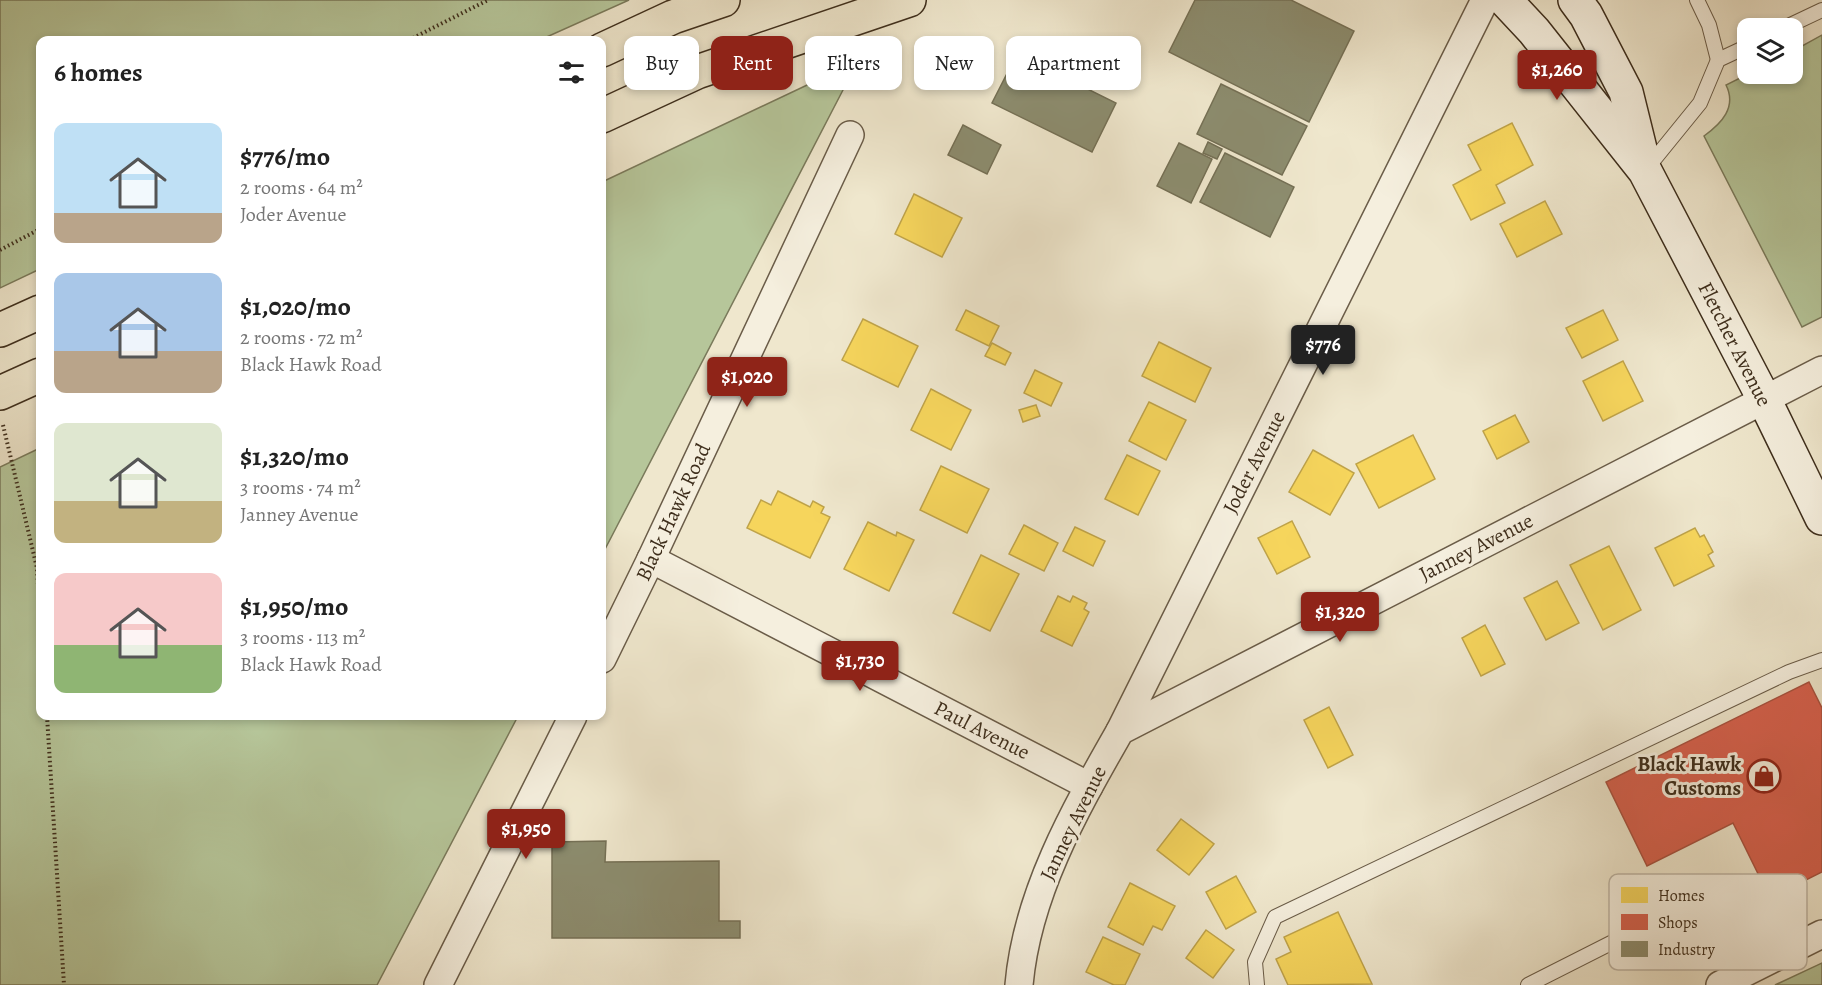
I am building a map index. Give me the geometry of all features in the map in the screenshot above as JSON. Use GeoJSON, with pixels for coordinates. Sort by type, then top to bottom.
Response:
{"type":"FeatureCollection","features":[{"type":"Feature","properties":{"kind":"main road"},"geometry":{"type":"LineString","coordinates":[[606,48],[673,17],[723,0]]}},
{"type":"Feature","properties":{"kind":"main road"},"geometry":{"type":"LineString","coordinates":[[606,114],[697,72],[909,0]]}},
{"type":"Feature","properties":{"kind":"main road","name":"Fletcher Avenue"},"geometry":{"type":"LineString","coordinates":[[1505,0],[1534,31],[1645,171],[1764,399],[1822,518]]}},
{"type":"Feature","properties":{"kind":"main road","name":"Fletcher Avenue"},"geometry":{"type":"LineString","coordinates":[[1575,0],[1586,15],[1626,92],[1645,171]]}},
{"type":"Feature","properties":{"kind":"main road"},"geometry":{"type":"LineString","coordinates":[[0,330],[36,314]]}},
{"type":"Feature","properties":{"kind":"main road"},"geometry":{"type":"LineString","coordinates":[[1,409],[36,378]]}},
{"type":"Feature","properties":{"kind":"street","name":"Joder Avenue"},"geometry":{"type":"LineString","coordinates":[[1120,731],[1485,0]]}},
{"type":"Feature","properties":{"kind":"street","name":"Black Hawk Road"},"geometry":{"type":"LineString","coordinates":[[606,651],[850,135]]}},
{"type":"Feature","properties":{"kind":"street","name":"Janney Avenue"},"geometry":{"type":"LineString","coordinates":[[1019,985],[1022,955],[1046,873],[1089,786],[1120,731],[1822,370]]}},
{"type":"Feature","properties":{"kind":"street","name":"Paul Avenue"},"geometry":{"type":"LineString","coordinates":[[651,559],[1089,786]]}},
{"type":"Feature","properties":{"kind":"street"},"geometry":{"type":"LineString","coordinates":[[438,985],[571,720]]}},
{"type":"Feature","properties":{"kind":"street"},"geometry":{"type":"LineString","coordinates":[[1807,942],[1822,934]]}},
{"type":"Feature","properties":{"kind":"street"},"geometry":{"type":"LineString","coordinates":[[1726,982],[1750,970]]}},
{"type":"Feature","properties":{"kind":"lane"},"geometry":{"type":"LineString","coordinates":[[1645,171],[1700,103],[1718,60],[1708,25],[1696,0]]}},
{"type":"Feature","properties":{"kind":"lane"},"geometry":{"type":"LineString","coordinates":[[1803,19],[1822,10]]}},
{"type":"Feature","properties":{"kind":"lane"},"geometry":{"type":"LineString","coordinates":[[1718,60],[1737,51]]}},
{"type":"Feature","properties":{"kind":"lane"},"geometry":{"type":"LineString","coordinates":[[1257,985],[1255,962],[1275,917],[1789,672],[1822,660]]}},
{"type":"Feature","properties":{"kind":"lane"},"geometry":{"type":"LineString","coordinates":[[1528,985],[1609,944]]}},
{"type":"Feature","properties":{"kind":"path"},"geometry":{"type":"LineString","coordinates":[[417,36],[488,0]]}},
{"type":"Feature","properties":{"kind":"path"},"geometry":{"type":"LineString","coordinates":[[0,250],[36,232]]}},
{"type":"Feature","properties":{"kind":"path"},"geometry":{"type":"LineString","coordinates":[[1,409],[36,564]]}},
{"type":"Feature","properties":{"kind":"path"},"geometry":{"type":"LineString","coordinates":[[47,720],[64,985]]}},
{"type":"Feature","properties":{"kind":"green space"},"geometry":{"type":"Polygon","coordinates":[[[0,0],[629,0],[549,36],[36,36],[36,271],[0,288],[0,0]]]}},
{"type":"Feature","properties":{"kind":"green space"},"geometry":{"type":"Polygon","coordinates":[[[1822,35],[1822,317],[1802,327],[1704,136],[1717,126],[1726,114],[1730,100],[1726,85],[1737,80],[1737,84],[1803,84],[1803,45],[1822,35]]]}},
{"type":"Feature","properties":{"kind":"green space"},"geometry":{"type":"Polygon","coordinates":[[[805,86],[805,90],[843,90],[606,547],[606,180],[805,86]]]}},
{"type":"Feature","properties":{"kind":"green space"},"geometry":{"type":"Polygon","coordinates":[[[36,450],[36,720],[516,720],[377,985],[0,985],[0,467],[36,450]]]}},
{"type":"Feature","properties":{"kind":"green space"},"geometry":{"type":"Polygon","coordinates":[[[1822,963],[1822,985],[1775,985],[1822,963]]]}},
{"type":"Feature","properties":{"kind":"building: Homes"},"geometry":{"type":"Polygon","coordinates":[[[1512,123],[1533,165],[1496,185],[1505,203],[1471,220],[1453,185],[1481,170],[1468,145],[1512,123]]]}},
{"type":"Feature","properties":{"kind":"building: Homes"},"geometry":{"type":"Polygon","coordinates":[[[914,194],[962,218],[942,257],[895,234],[914,194]]]}},
{"type":"Feature","properties":{"kind":"building: Homes"},"geometry":{"type":"Polygon","coordinates":[[[1545,201],[1562,234],[1517,257],[1500,224],[1545,201]]]}},
{"type":"Feature","properties":{"kind":"building: Homes"},"geometry":{"type":"Polygon","coordinates":[[[966,310],[999,326],[989,346],[956,330],[966,310]]]}},
{"type":"Feature","properties":{"kind":"building: Homes"},"geometry":{"type":"Polygon","coordinates":[[[1603,310],[1618,340],[1582,358],[1566,328],[1603,310]]]}},
{"type":"Feature","properties":{"kind":"building: Homes"},"geometry":{"type":"Polygon","coordinates":[[[863,319],[918,346],[898,387],[842,360],[863,319]]]}},
{"type":"Feature","properties":{"kind":"building: Homes"},"geometry":{"type":"Polygon","coordinates":[[[1159,342],[1211,368],[1195,402],[1142,376],[1159,342]]]}},
{"type":"Feature","properties":{"kind":"building: Homes"},"geometry":{"type":"Polygon","coordinates":[[[992,343],[1011,353],[1005,365],[985,356],[992,343]]]}},
{"type":"Feature","properties":{"kind":"building: Homes"},"geometry":{"type":"Polygon","coordinates":[[[1623,361],[1643,401],[1603,421],[1583,381],[1623,361]]]}},
{"type":"Feature","properties":{"kind":"building: Homes"},"geometry":{"type":"Polygon","coordinates":[[[1035,370],[1062,383],[1051,406],[1024,393],[1035,370]]]}},
{"type":"Feature","properties":{"kind":"building: Homes"},"geometry":{"type":"Polygon","coordinates":[[[931,389],[971,410],[951,450],[911,430],[931,389]]]}},
{"type":"Feature","properties":{"kind":"building: Homes"},"geometry":{"type":"Polygon","coordinates":[[[1149,402],[1186,420],[1166,460],[1129,441],[1149,402]]]}},
{"type":"Feature","properties":{"kind":"building: Homes"},"geometry":{"type":"Polygon","coordinates":[[[1036,405],[1040,416],[1023,422],[1019,410],[1036,405]]]}},
{"type":"Feature","properties":{"kind":"building: Homes"},"geometry":{"type":"Polygon","coordinates":[[[1515,415],[1529,442],[1497,459],[1483,431],[1515,415]]]}},
{"type":"Feature","properties":{"kind":"building: Homes"},"geometry":{"type":"Polygon","coordinates":[[[1413,435],[1435,479],[1379,508],[1356,464],[1413,435]]]}},
{"type":"Feature","properties":{"kind":"building: Homes"},"geometry":{"type":"Polygon","coordinates":[[[1313,450],[1354,473],[1330,515],[1289,492],[1313,450]]]}},
{"type":"Feature","properties":{"kind":"building: Homes"},"geometry":{"type":"Polygon","coordinates":[[[1127,455],[1160,471],[1138,515],[1105,499],[1127,455]]]}},
{"type":"Feature","properties":{"kind":"building: Homes"},"geometry":{"type":"Polygon","coordinates":[[[941,466],[989,489],[967,533],[920,510],[941,466]]]}},
{"type":"Feature","properties":{"kind":"building: Homes"},"geometry":{"type":"Polygon","coordinates":[[[778,491],[810,507],[813,501],[824,507],[821,513],[830,517],[810,558],[747,528],[761,500],[771,505],[778,491]]]}},
{"type":"Feature","properties":{"kind":"building: Homes"},"geometry":{"type":"Polygon","coordinates":[[[1292,521],[1310,557],[1277,574],[1258,538],[1292,521]]]}},
{"type":"Feature","properties":{"kind":"building: Homes"},"geometry":{"type":"Polygon","coordinates":[[[868,522],[896,536],[897,532],[914,540],[889,591],[844,569],[868,522]]]}},
{"type":"Feature","properties":{"kind":"building: Homes"},"geometry":{"type":"Polygon","coordinates":[[[1024,525],[1058,543],[1044,571],[1009,554],[1024,525]]]}},
{"type":"Feature","properties":{"kind":"building: Homes"},"geometry":{"type":"Polygon","coordinates":[[[1075,527],[1105,541],[1093,566],[1063,551],[1075,527]]]}},
{"type":"Feature","properties":{"kind":"building: Homes"},"geometry":{"type":"Polygon","coordinates":[[[1695,528],[1700,537],[1704,535],[1713,552],[1708,555],[1714,566],[1674,586],[1655,548],[1695,528]]]}},
{"type":"Feature","properties":{"kind":"building: Homes"},"geometry":{"type":"Polygon","coordinates":[[[1609,546],[1641,610],[1603,630],[1570,565],[1609,546]]]}},
{"type":"Feature","properties":{"kind":"building: Homes"},"geometry":{"type":"Polygon","coordinates":[[[981,555],[1019,574],[990,631],[953,613],[981,555]]]}},
{"type":"Feature","properties":{"kind":"building: Homes"},"geometry":{"type":"Polygon","coordinates":[[[1557,581],[1579,623],[1546,640],[1524,598],[1557,581]]]}},
{"type":"Feature","properties":{"kind":"building: Homes"},"geometry":{"type":"Polygon","coordinates":[[[1058,596],[1070,602],[1073,596],[1087,603],[1084,609],[1089,612],[1072,646],[1041,631],[1058,596]]]}},
{"type":"Feature","properties":{"kind":"building: Homes"},"geometry":{"type":"Polygon","coordinates":[[[1485,625],[1505,664],[1481,676],[1462,638],[1485,625]]]}},
{"type":"Feature","properties":{"kind":"building: Homes"},"geometry":{"type":"Polygon","coordinates":[[[1329,707],[1353,755],[1328,768],[1304,720],[1329,707]]]}},
{"type":"Feature","properties":{"kind":"building: Homes"},"geometry":{"type":"Polygon","coordinates":[[[1181,819],[1214,844],[1189,875],[1157,850],[1181,819]]]}},
{"type":"Feature","properties":{"kind":"building: Homes"},"geometry":{"type":"Polygon","coordinates":[[[1236,876],[1256,912],[1226,929],[1206,892],[1236,876]]]}},
{"type":"Feature","properties":{"kind":"building: Homes"},"geometry":{"type":"Polygon","coordinates":[[[1130,883],[1175,906],[1162,930],[1153,926],[1143,945],[1108,927],[1130,883]]]}},
{"type":"Feature","properties":{"kind":"building: Homes"},"geometry":{"type":"Polygon","coordinates":[[[1338,912],[1372,984],[1288,985],[1276,959],[1291,952],[1284,937],[1338,912]]]}},
{"type":"Feature","properties":{"kind":"building: Homes"},"geometry":{"type":"Polygon","coordinates":[[[1206,930],[1234,950],[1213,978],[1186,958],[1206,930]]]}},
{"type":"Feature","properties":{"kind":"building: Homes"},"geometry":{"type":"Polygon","coordinates":[[[1103,937],[1140,954],[1125,985],[1114,985],[1086,972],[1103,937]]]}},
{"type":"Feature","properties":{"kind":"building: Shops"},"geometry":{"type":"Polygon","coordinates":[[[1809,682],[1822,708],[1822,872],[1807,880],[1807,874],[1758,874],[1733,823],[1647,866],[1606,782],[1809,682]]]}},
{"type":"Feature","properties":{"kind":"building: Industry"},"geometry":{"type":"Polygon","coordinates":[[[1195,0],[1291,0],[1354,31],[1309,122],[1169,52],[1195,0]]]}},
{"type":"Feature","properties":{"kind":"building: Industry"},"geometry":{"type":"Polygon","coordinates":[[[1006,76],[1006,90],[1090,90],[1116,103],[1092,152],[992,103],[1006,76]]]}},
{"type":"Feature","properties":{"kind":"building: Industry"},"geometry":{"type":"Polygon","coordinates":[[[1221,84],[1307,126],[1282,175],[1197,134],[1221,84]]]}},
{"type":"Feature","properties":{"kind":"building: Industry"},"geometry":{"type":"Polygon","coordinates":[[[963,125],[1001,145],[987,174],[948,155],[963,125]]]}},
{"type":"Feature","properties":{"kind":"building: Industry"},"geometry":{"type":"Polygon","coordinates":[[[1208,142],[1222,149],[1217,159],[1203,153],[1208,142]]]}},
{"type":"Feature","properties":{"kind":"building: Industry"},"geometry":{"type":"Polygon","coordinates":[[[1179,143],[1212,159],[1191,203],[1157,186],[1179,143]]]}},
{"type":"Feature","properties":{"kind":"building: Industry"},"geometry":{"type":"Polygon","coordinates":[[[1225,153],[1294,187],[1270,237],[1200,202],[1225,153]]]}},
{"type":"Feature","properties":{"kind":"building: Industry"},"geometry":{"type":"Polygon","coordinates":[[[606,841],[605,862],[719,861],[719,921],[740,921],[740,938],[552,938],[552,842],[606,841]]]}},
{"type":"Feature","properties":{"kind":"place","name":"Black Hawk Customs"},"geometry":{"type":"Point","coordinates":[1764,776]}}]}
